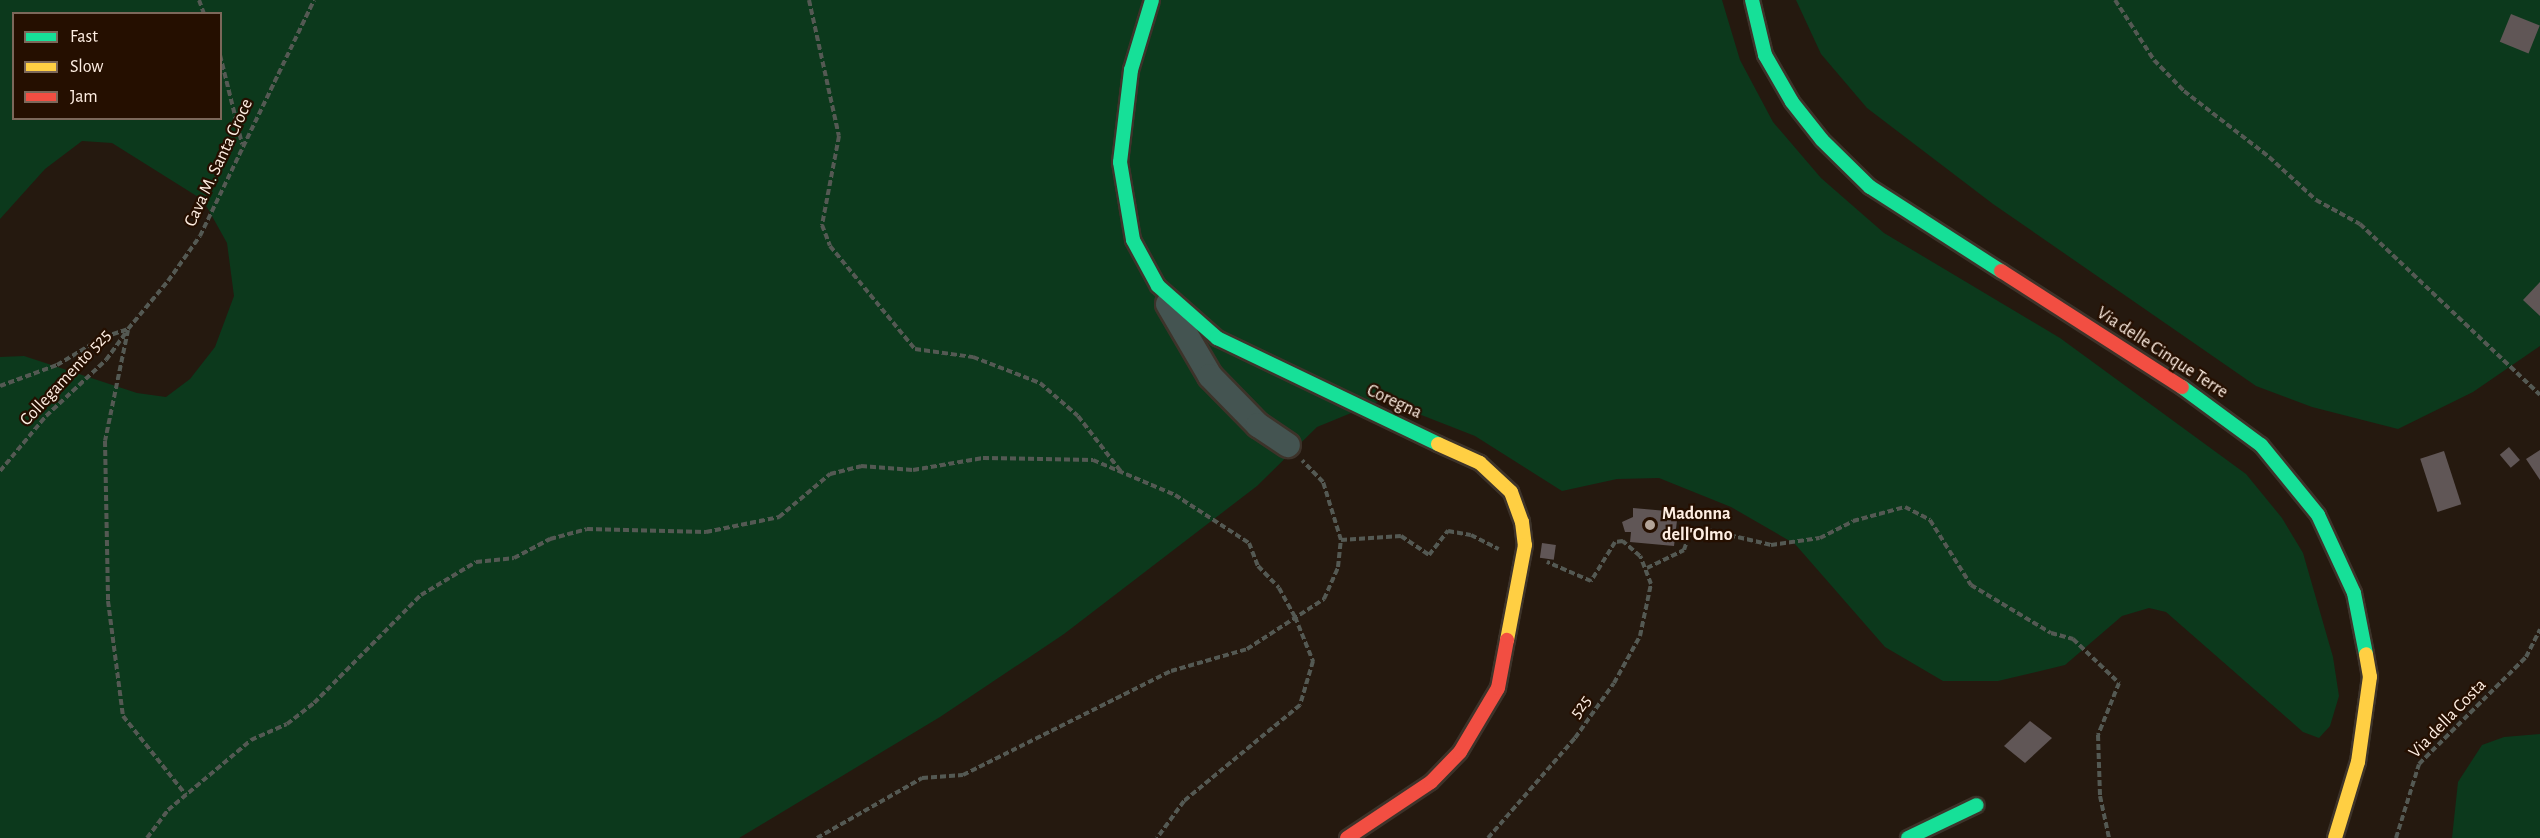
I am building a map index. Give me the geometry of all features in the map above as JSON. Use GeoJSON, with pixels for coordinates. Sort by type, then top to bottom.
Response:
{"type":"FeatureCollection","features":[{"type":"Feature","properties":{"kind":"street","name":"Coregna"},"geometry":{"type":"LineString","coordinates":[[1152,0],[1131,70],[1120,162],[1133,240],[1158,286],[1217,338],[1260,362],[1480,463],[1511,492],[1522,522],[1523,557],[1498,688],[1484,714],[1460,752],[1431,782],[1347,838]]}},
{"type":"Feature","properties":{"kind":"street","name":"Via delle Cinque Terre"},"geometry":{"type":"LineString","coordinates":[[1752,0],[1765,55],[1792,102],[1822,141],[1870,187],[2212,406],[2260,446],[2318,514],[2354,593],[2370,677],[2358,762],[2335,838]]}},
{"type":"Feature","properties":{"kind":"street"},"geometry":{"type":"LineString","coordinates":[[1158,286],[1210,376],[1258,425],[1288,445]]}},
{"type":"Feature","properties":{"kind":"street"},"geometry":{"type":"LineString","coordinates":[[1908,838],[1977,805]]}},
{"type":"Feature","properties":{"kind":"path","name":"Cava M. Santa Croce"},"geometry":{"type":"LineString","coordinates":[[128,329],[200,236],[314,0]]}},
{"type":"Feature","properties":{"kind":"path"},"geometry":{"type":"LineString","coordinates":[[809,0],[839,136],[822,225],[830,246],[915,349],[973,357],[1040,383],[1078,416],[1122,473]]}},
{"type":"Feature","properties":{"kind":"path"},"geometry":{"type":"LineString","coordinates":[[2115,0],[2154,60],[2184,91],[2269,157],[2316,200],[2360,224],[2540,395]]}},
{"type":"Feature","properties":{"kind":"path"},"geometry":{"type":"LineString","coordinates":[[222,63],[242,145]]}},
{"type":"Feature","properties":{"kind":"path"},"geometry":{"type":"LineString","coordinates":[[128,329],[105,441],[108,601],[123,716],[186,795]]}},
{"type":"Feature","properties":{"kind":"path"},"geometry":{"type":"LineString","coordinates":[[0,386],[57,365],[104,337],[128,329]]}},
{"type":"Feature","properties":{"kind":"path","name":"Collegamento 525"},"geometry":{"type":"LineString","coordinates":[[0,471],[46,416],[106,360],[128,329]]}},
{"type":"Feature","properties":{"kind":"path"},"geometry":{"type":"LineString","coordinates":[[817,838],[922,778],[963,775],[1171,671],[1247,649],[1294,616],[1324,599],[1338,567],[1341,540],[1323,482],[1288,445]]}},
{"type":"Feature","properties":{"kind":"path"},"geometry":{"type":"LineString","coordinates":[[147,838],[186,795],[251,740],[287,724],[314,703],[421,595],[476,562],[514,558],[550,539],[587,529],[706,532],[779,517],[830,474],[861,466],[913,470],[983,458],[1093,460],[1175,495],[1249,543],[1258,566],[1279,588],[1294,616],[1313,661],[1300,705],[1184,801],[1157,838]]}},
{"type":"Feature","properties":{"kind":"path"},"geometry":{"type":"LineString","coordinates":[[1341,540],[1401,536],[1429,555],[1448,531],[1591,581],[1619,540],[1640,556],[1647,568],[1684,550],[1690,532],[1712,531],[1771,545],[1820,538],[1853,521],[1905,507],[1930,520],[1971,585],[2051,633],[2073,639],[2120,683],[2098,735],[2100,796],[2109,838]]}},
{"type":"Feature","properties":{"kind":"path","name":"525"},"geometry":{"type":"LineString","coordinates":[[1488,838],[1575,738],[1614,683],[1640,636],[1651,584],[1647,568]]}},
{"type":"Feature","properties":{"kind":"path","name":"Via della Costa"},"geometry":{"type":"LineString","coordinates":[[2396,838],[2419,764],[2526,657],[2540,630]]}},
{"type":"Feature","properties":{"kind":"green space"},"geometry":{"type":"Polygon","coordinates":[[[0,0],[1722,0],[1740,60],[1773,122],[1821,178],[1884,233],[2060,338],[2246,474],[2282,518],[2303,553],[2333,657],[2339,696],[2330,726],[2319,738],[2303,732],[2166,612],[2149,608],[2122,616],[2065,665],[1998,681],[1943,681],[1885,647],[1795,544],[1731,507],[1659,478],[1617,479],[1562,491],[1475,436],[1383,400],[1317,427],[1257,486],[1064,634],[940,717],[739,838],[0,838],[0,357],[24,356],[137,393],[166,397],[190,379],[215,347],[234,296],[227,243],[203,200],[112,143],[82,141],[45,169],[0,219],[0,0]]]}},
{"type":"Feature","properties":{"kind":"green space"},"geometry":{"type":"Polygon","coordinates":[[[1796,0],[2540,0],[2540,346],[2473,392],[2398,429],[2312,407],[2256,386],[1993,204],[1867,108],[1821,54],[1796,0]]]}},
{"type":"Feature","properties":{"kind":"green space"},"geometry":{"type":"Polygon","coordinates":[[[2540,734],[2540,838],[2452,838],[2458,782],[2482,745],[2504,737],[2540,734]]]}},
{"type":"Feature","properties":{"kind":"building"},"geometry":{"type":"Polygon","coordinates":[[[2511,14],[2540,26],[2529,53],[2500,42],[2511,14]]]}},
{"type":"Feature","properties":{"kind":"building"},"geometry":{"type":"Polygon","coordinates":[[[2540,282],[2540,316],[2523,300],[2540,282]]]}},
{"type":"Feature","properties":{"kind":"building"},"geometry":{"type":"Polygon","coordinates":[[[2509,447],[2520,460],[2511,468],[2500,455],[2509,447]]]}},
{"type":"Feature","properties":{"kind":"building"},"geometry":{"type":"Polygon","coordinates":[[[2540,450],[2540,480],[2526,459],[2540,450]]]}},
{"type":"Feature","properties":{"kind":"building"},"geometry":{"type":"Polygon","coordinates":[[[2444,451],[2461,504],[2438,512],[2420,459],[2444,451]]]}},
{"type":"Feature","properties":{"kind":"building","name":"Madonna dell'Olmo"},"geometry":{"type":"Polygon","coordinates":[[[1633,508],[1678,512],[1674,546],[1630,542],[1631,532],[1625,532],[1622,522],[1633,517],[1633,508]]]}},
{"type":"Feature","properties":{"kind":"building"},"geometry":{"type":"Polygon","coordinates":[[[1542,543],[1556,545],[1554,560],[1540,558],[1542,543]]]}},
{"type":"Feature","properties":{"kind":"building"},"geometry":{"type":"Polygon","coordinates":[[[2030,721],[2052,738],[2025,763],[2004,746],[2030,721]]]}},
{"type":"Feature","properties":{"kind":"traffic: fast"},"geometry":{"type":"LineString","coordinates":[[1152,0],[1131,70],[1120,162],[1133,240],[1158,286],[1217,338],[1438,444]]}},
{"type":"Feature","properties":{"kind":"traffic: fast"},"geometry":{"type":"LineString","coordinates":[[1752,0],[1765,55],[1792,102],[1822,140],[1870,187],[2001,271]]}},
{"type":"Feature","properties":{"kind":"traffic: fast"},"geometry":{"type":"LineString","coordinates":[[2182,387],[2261,445],[2318,515],[2354,593],[2366,654]]}},
{"type":"Feature","properties":{"kind":"traffic: fast"},"geometry":{"type":"LineString","coordinates":[[1908,838],[1977,805]]}},
{"type":"Feature","properties":{"kind":"traffic: slow"},"geometry":{"type":"LineString","coordinates":[[1438,444],[1480,463],[1511,492],[1522,522],[1525,545],[1507,640]]}},
{"type":"Feature","properties":{"kind":"traffic: slow"},"geometry":{"type":"LineString","coordinates":[[2335,838],[2358,762],[2370,677],[2366,654]]}},
{"type":"Feature","properties":{"kind":"traffic: jam"},"geometry":{"type":"LineString","coordinates":[[2001,271],[2182,387]]}},
{"type":"Feature","properties":{"kind":"traffic: jam"},"geometry":{"type":"LineString","coordinates":[[1347,838],[1431,782],[1460,752],[1498,688],[1507,640]]}},
{"type":"Feature","properties":{"kind":"place","name":"Madonna dell'Olmo"},"geometry":{"type":"Point","coordinates":[1650,525]}}]}
